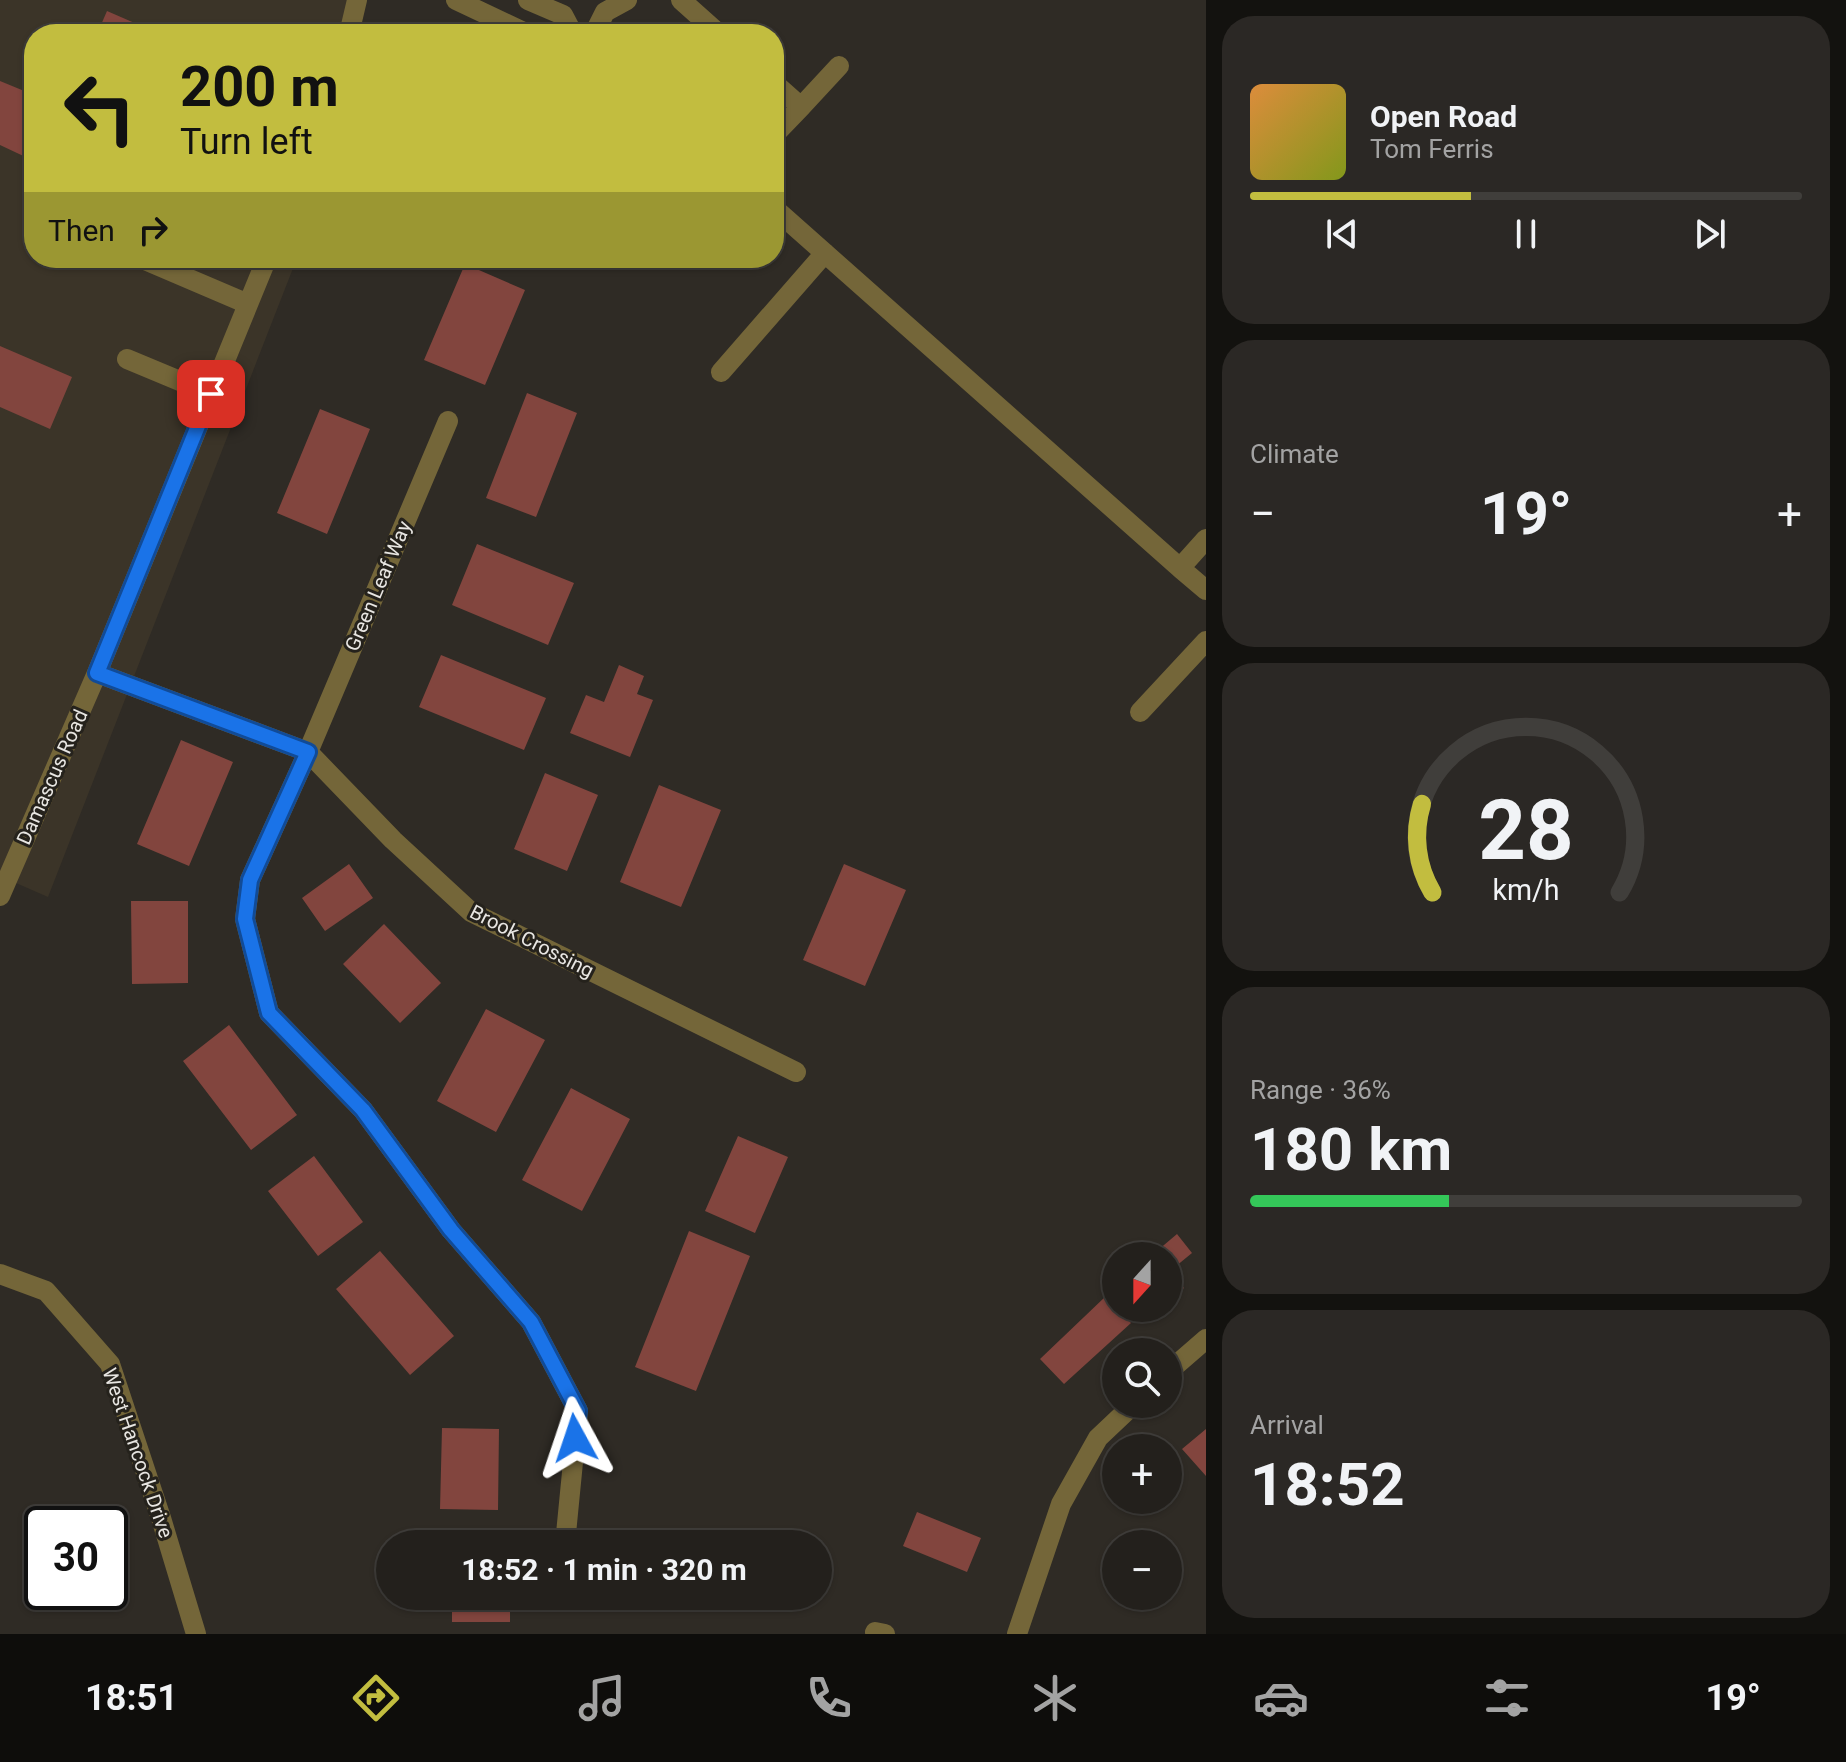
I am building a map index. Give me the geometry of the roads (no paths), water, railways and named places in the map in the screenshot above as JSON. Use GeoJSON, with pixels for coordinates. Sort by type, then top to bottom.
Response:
{"type":"FeatureCollection","features":[{"type":"Feature","properties":{"kind":"street"},"geometry":{"type":"LineString","coordinates":[[351,24],[357,0]]}},
{"type":"Feature","properties":{"kind":"street"},"geometry":{"type":"LineString","coordinates":[[456,0],[507,24]]}},
{"type":"Feature","properties":{"kind":"street"},"geometry":{"type":"LineString","coordinates":[[528,0],[563,15],[568,24]]}},
{"type":"Feature","properties":{"kind":"street"},"geometry":{"type":"LineString","coordinates":[[599,24],[605,12],[627,0]]}},
{"type":"Feature","properties":{"kind":"street"},"geometry":{"type":"LineString","coordinates":[[681,0],[708,24]]}},
{"type":"Feature","properties":{"kind":"street"},"geometry":{"type":"LineString","coordinates":[[784,125],[839,66]]}},
{"type":"Feature","properties":{"kind":"street"},"geometry":{"type":"LineString","coordinates":[[784,92],[801,107]]}},
{"type":"Feature","properties":{"kind":"street"},"geometry":{"type":"LineString","coordinates":[[784,217],[1206,590]]}},
{"type":"Feature","properties":{"kind":"street"},"geometry":{"type":"LineString","coordinates":[[721,372],[825,253]]}},
{"type":"Feature","properties":{"kind":"street"},"geometry":{"type":"LineString","coordinates":[[164,268],[248,304]]}},
{"type":"Feature","properties":{"kind":"street","name":"Damascus Road"},"geometry":{"type":"LineString","coordinates":[[0,896],[97,673],[263,268]]}},
{"type":"Feature","properties":{"kind":"street"},"geometry":{"type":"LineString","coordinates":[[127,359],[211,394]]}},
{"type":"Feature","properties":{"kind":"street","name":"Green Leaf Way"},"geometry":{"type":"LineString","coordinates":[[448,421],[308,752],[250,880],[245,919],[269,1013],[363,1110],[451,1230],[531,1322],[578,1411],[566,1530]]}},
{"type":"Feature","properties":{"kind":"street"},"geometry":{"type":"LineString","coordinates":[[1180,568],[1206,539]]}},
{"type":"Feature","properties":{"kind":"street"},"geometry":{"type":"LineString","coordinates":[[1140,712],[1206,641]]}},
{"type":"Feature","properties":{"kind":"street"},"geometry":{"type":"LineString","coordinates":[[97,673],[308,752]]}},
{"type":"Feature","properties":{"kind":"street","name":"Brook Crossing"},"geometry":{"type":"LineString","coordinates":[[308,752],[393,840],[471,912],[796,1072]]}},
{"type":"Feature","properties":{"kind":"street","name":"West Hancock Drive"},"geometry":{"type":"LineString","coordinates":[[0,1274],[46,1291],[110,1364],[196,1634]]}},
{"type":"Feature","properties":{"kind":"street"},"geometry":{"type":"LineString","coordinates":[[1182,1360],[1206,1339]]}},
{"type":"Feature","properties":{"kind":"street"},"geometry":{"type":"LineString","coordinates":[[1017,1634],[1061,1504],[1098,1438],[1119,1418]]}}]}
